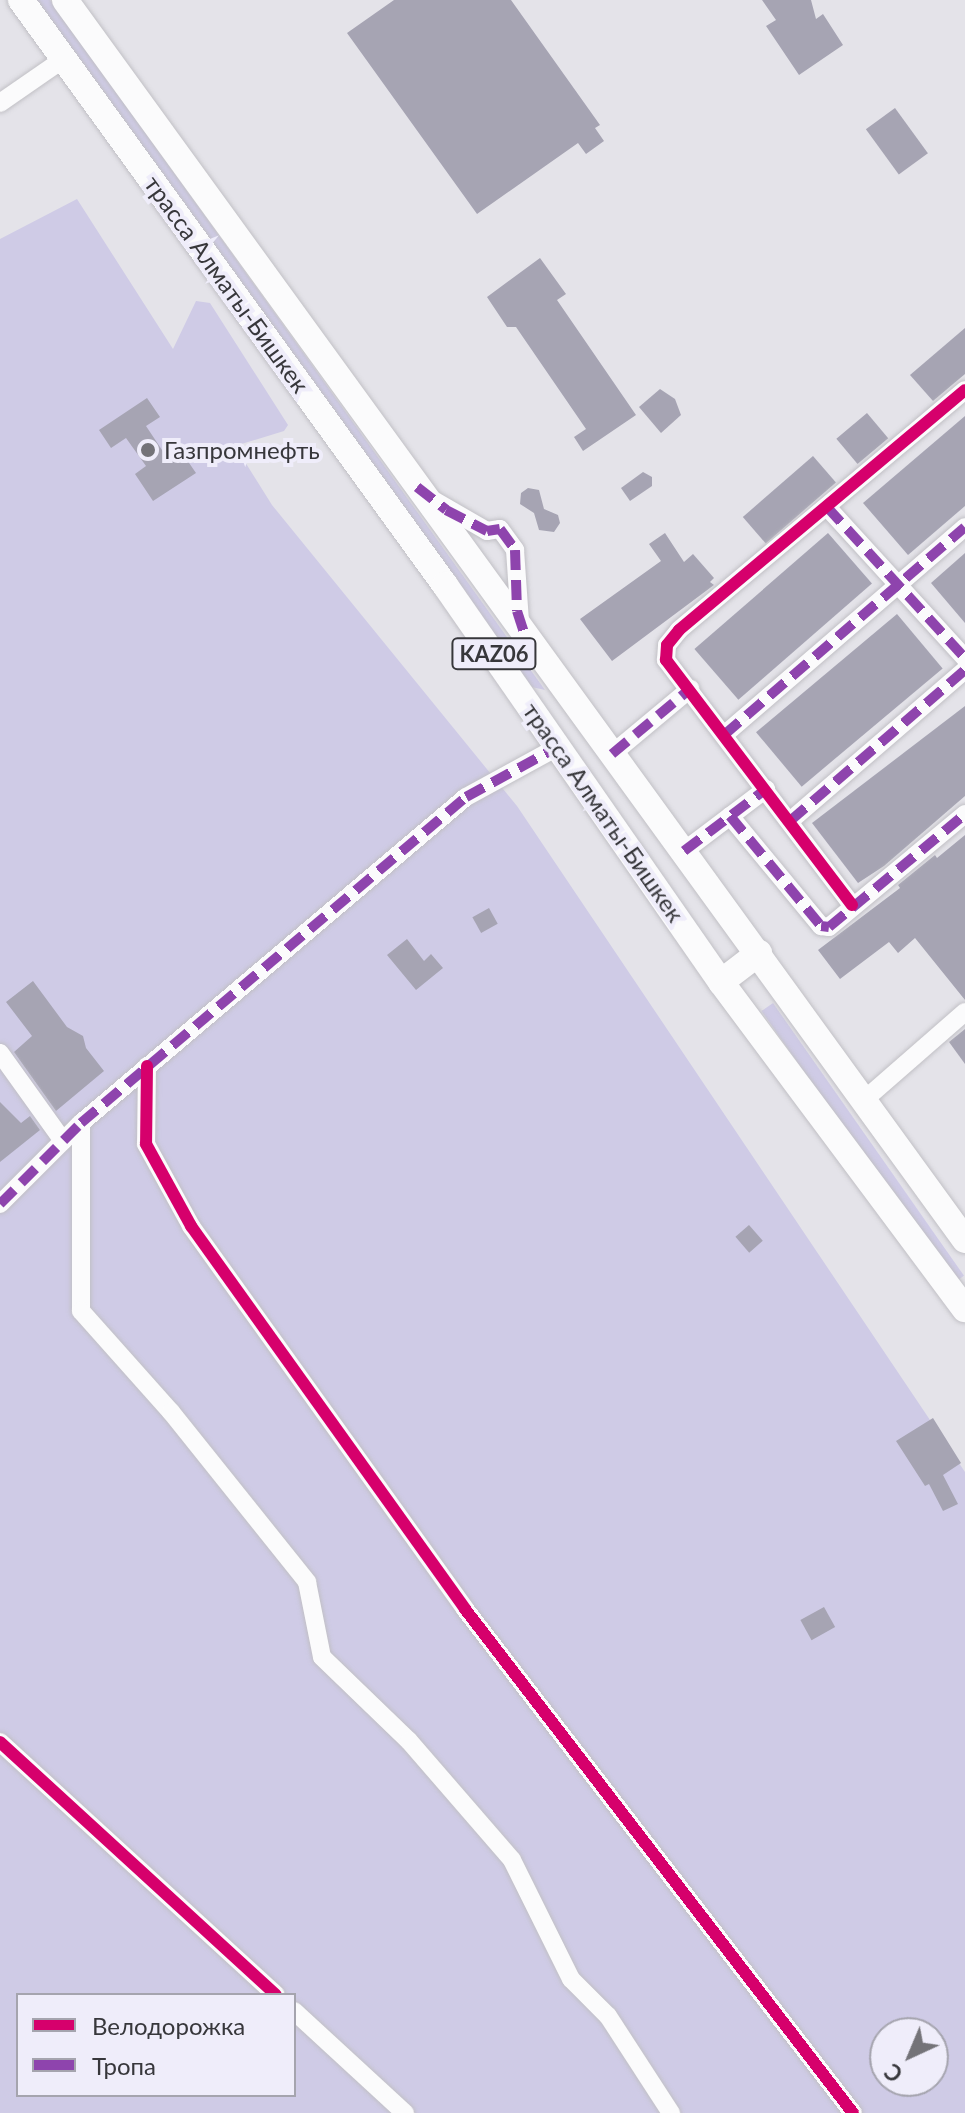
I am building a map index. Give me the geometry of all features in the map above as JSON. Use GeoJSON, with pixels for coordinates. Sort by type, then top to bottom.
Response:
{"type":"FeatureCollection","features":[{"type":"Feature","properties":{"kind":"highway","name":"трасса Алматы-Бишкек"},"geometry":{"type":"LineString","coordinates":[[21,0],[559,746],[721,982],[965,1309]]}},
{"type":"Feature","properties":{"kind":"highway","name":"трасса Алматы-Бишкек"},"geometry":{"type":"LineString","coordinates":[[65,0],[965,1240]]}},
{"type":"Feature","properties":{"kind":"highway"},"geometry":{"type":"LineString","coordinates":[[721,982],[759,953]]}},
{"type":"Feature","properties":{"kind":"street"},"geometry":{"type":"LineString","coordinates":[[0,103],[65,58]]}},
{"type":"Feature","properties":{"kind":"street"},"geometry":{"type":"LineString","coordinates":[[852,905],[666,660],[667,645],[679,630],[965,390]]}},
{"type":"Feature","properties":{"kind":"street"},"geometry":{"type":"LineString","coordinates":[[417,487],[446,510],[487,531],[500,529],[515,550],[517,611],[525,635]]}},
{"type":"Feature","properties":{"kind":"street"},"geometry":{"type":"LineString","coordinates":[[827,507],[965,658]]}},
{"type":"Feature","properties":{"kind":"street"},"geometry":{"type":"LineString","coordinates":[[724,735],[965,527]]}},
{"type":"Feature","properties":{"kind":"street"},"geometry":{"type":"LineString","coordinates":[[790,821],[965,670]]}},
{"type":"Feature","properties":{"kind":"street"},"geometry":{"type":"LineString","coordinates":[[612,754],[690,689]]}},
{"type":"Feature","properties":{"kind":"street"},"geometry":{"type":"LineString","coordinates":[[0,1204],[81,1123],[466,797],[559,746]]}},
{"type":"Feature","properties":{"kind":"street"},"geometry":{"type":"LineString","coordinates":[[684,851],[766,789]]}},
{"type":"Feature","properties":{"kind":"street"},"geometry":{"type":"LineString","coordinates":[[730,816],[821,926],[829,927],[965,814]]}},
{"type":"Feature","properties":{"kind":"street"},"geometry":{"type":"LineString","coordinates":[[864,1100],[965,1012]]}},
{"type":"Feature","properties":{"kind":"street"},"geometry":{"type":"LineString","coordinates":[[0,1053],[63,1141]]}},
{"type":"Feature","properties":{"kind":"street"},"geometry":{"type":"LineString","coordinates":[[147,1066],[146,1144],[191,1226],[465,1609],[853,2113]]}},
{"type":"Feature","properties":{"kind":"street"},"geometry":{"type":"LineString","coordinates":[[81,1123],[81,1311],[171,1412],[307,1582],[322,1657],[409,1741],[512,1860],[571,1979],[608,2016],[671,2113]]}},
{"type":"Feature","properties":{"kind":"street"},"geometry":{"type":"LineString","coordinates":[[0,1742],[274,1993]]}},
{"type":"Feature","properties":{"kind":"street"},"geometry":{"type":"LineString","coordinates":[[296,2013],[405,2113]]}},
{"type":"Feature","properties":{"kind":"shaded area"},"geometry":{"type":"Polygon","coordinates":[[[33,0],[50,0],[545,690],[532,687],[432,553],[33,0]]]}},
{"type":"Feature","properties":{"kind":"shaded area"},"geometry":{"type":"Polygon","coordinates":[[[77,199],[173,349],[196,301],[210,303],[288,425],[284,431],[235,446],[272,505],[517,806],[965,1472],[965,2113],[0,2113],[0,239],[77,199]]]}},
{"type":"Feature","properties":{"kind":"shaded area"},"geometry":{"type":"Polygon","coordinates":[[[773,1003],[964,1276],[953,1284],[762,1011],[773,1003]]]}},
{"type":"Feature","properties":{"kind":"building"},"geometry":{"type":"Polygon","coordinates":[[[394,0],[511,0],[600,125],[595,128],[604,141],[586,154],[578,143],[477,214],[347,33],[394,0]]]}},
{"type":"Feature","properties":{"kind":"building"},"geometry":{"type":"Polygon","coordinates":[[[762,0],[811,0],[816,19],[823,14],[843,45],[799,75],[766,26],[776,20],[762,0]]]}},
{"type":"Feature","properties":{"kind":"building"},"geometry":{"type":"Polygon","coordinates":[[[895,108],[928,153],[899,174],[866,129],[895,108]]]}},
{"type":"Feature","properties":{"kind":"building"},"geometry":{"type":"Polygon","coordinates":[[[540,258],[566,294],[557,300],[636,415],[583,451],[574,437],[586,429],[516,327],[507,327],[487,297],[540,258]]]}},
{"type":"Feature","properties":{"kind":"building"},"geometry":{"type":"Polygon","coordinates":[[[965,328],[965,374],[933,401],[910,375],[965,328]]]}},
{"type":"Feature","properties":{"kind":"building"},"geometry":{"type":"Polygon","coordinates":[[[660,389],[675,399],[681,415],[661,433],[639,407],[660,389]]]}},
{"type":"Feature","properties":{"kind":"building","name":"Газпромнефть"},"geometry":{"type":"Polygon","coordinates":[[[147,398],[160,417],[146,426],[164,453],[176,444],[196,473],[153,501],[135,474],[146,466],[126,438],[111,448],[99,430],[147,398]]]}},
{"type":"Feature","properties":{"kind":"building"},"geometry":{"type":"Polygon","coordinates":[[[867,413],[888,438],[858,464],[836,439],[867,413]]]}},
{"type":"Feature","properties":{"kind":"building"},"geometry":{"type":"Polygon","coordinates":[[[965,416],[965,506],[908,555],[863,503],[965,416]]]}},
{"type":"Feature","properties":{"kind":"building"},"geometry":{"type":"Polygon","coordinates":[[[813,456],[836,482],[766,543],[743,517],[813,456]]]}},
{"type":"Feature","properties":{"kind":"building"},"geometry":{"type":"Polygon","coordinates":[[[643,472],[652,477],[652,486],[630,501],[621,488],[643,472]]]}},
{"type":"Feature","properties":{"kind":"building"},"geometry":{"type":"Polygon","coordinates":[[[528,488],[539,490],[544,509],[558,515],[560,523],[554,532],[539,530],[534,513],[520,504],[521,493],[528,488]]]}},
{"type":"Feature","properties":{"kind":"building"},"geometry":{"type":"Polygon","coordinates":[[[665,533],[684,562],[693,554],[714,578],[710,582],[714,585],[612,661],[580,619],[661,561],[649,544],[665,533]]]}},
{"type":"Feature","properties":{"kind":"building"},"geometry":{"type":"Polygon","coordinates":[[[828,533],[872,584],[738,700],[694,649],[828,533]]]}},
{"type":"Feature","properties":{"kind":"building"},"geometry":{"type":"Polygon","coordinates":[[[965,553],[965,623],[931,583],[965,553]]]}},
{"type":"Feature","properties":{"kind":"building"},"geometry":{"type":"Polygon","coordinates":[[[897,614],[943,668],[802,787],[756,732],[897,614]]]}},
{"type":"Feature","properties":{"kind":"building"},"geometry":{"type":"Polygon","coordinates":[[[965,706],[965,796],[884,866],[858,883],[812,823],[965,706]]]}},
{"type":"Feature","properties":{"kind":"building"},"geometry":{"type":"Polygon","coordinates":[[[965,835],[965,1000],[915,938],[898,953],[889,942],[840,979],[818,950],[900,888],[898,885],[935,855],[937,858],[965,835]]]}},
{"type":"Feature","properties":{"kind":"building"},"geometry":{"type":"Polygon","coordinates":[[[489,908],[498,924],[481,933],[472,917],[489,908]]]}},
{"type":"Feature","properties":{"kind":"building"},"geometry":{"type":"Polygon","coordinates":[[[407,939],[424,961],[431,954],[443,968],[416,990],[387,955],[407,939]]]}},
{"type":"Feature","properties":{"kind":"building"},"geometry":{"type":"Polygon","coordinates":[[[33,981],[67,1027],[83,1036],[86,1048],[104,1071],[56,1111],[14,1052],[32,1036],[6,1002],[33,981]]]}},
{"type":"Feature","properties":{"kind":"building"},"geometry":{"type":"Polygon","coordinates":[[[965,1029],[965,1064],[949,1042],[965,1029]]]}},
{"type":"Feature","properties":{"kind":"building"},"geometry":{"type":"Polygon","coordinates":[[[0,1102],[21,1123],[30,1116],[40,1130],[0,1162],[0,1102]]]}},
{"type":"Feature","properties":{"kind":"building"},"geometry":{"type":"Polygon","coordinates":[[[749,1225],[763,1241],[749,1253],[735,1237],[749,1225]]]}},
{"type":"Feature","properties":{"kind":"building"},"geometry":{"type":"Polygon","coordinates":[[[933,1418],[961,1463],[943,1475],[958,1504],[943,1511],[929,1484],[925,1486],[896,1441],[933,1418]]]}},
{"type":"Feature","properties":{"kind":"building"},"geometry":{"type":"Polygon","coordinates":[[[824,1607],[835,1627],[812,1640],[800,1620],[824,1607]]]}},
{"type":"Feature","properties":{"kind":"marked path"},"geometry":{"type":"LineString","coordinates":[[417,487],[446,510],[487,531],[500,529],[515,550],[517,611],[525,635]]}},
{"type":"Feature","properties":{"kind":"marked path"},"geometry":{"type":"LineString","coordinates":[[827,507],[965,658]]}},
{"type":"Feature","properties":{"kind":"marked path"},"geometry":{"type":"LineString","coordinates":[[724,735],[965,527]]}},
{"type":"Feature","properties":{"kind":"marked path"},"geometry":{"type":"LineString","coordinates":[[790,821],[965,670]]}},
{"type":"Feature","properties":{"kind":"marked path"},"geometry":{"type":"LineString","coordinates":[[612,754],[690,689]]}},
{"type":"Feature","properties":{"kind":"marked path"},"geometry":{"type":"LineString","coordinates":[[0,1204],[81,1123],[466,797],[559,746]]}},
{"type":"Feature","properties":{"kind":"marked path"},"geometry":{"type":"LineString","coordinates":[[684,851],[766,789]]}},
{"type":"Feature","properties":{"kind":"marked path"},"geometry":{"type":"LineString","coordinates":[[730,816],[821,926],[829,927],[965,814]]}},
{"type":"Feature","properties":{"kind":"cycle path"},"geometry":{"type":"LineString","coordinates":[[852,905],[666,660],[667,645],[679,630],[965,390]]}},
{"type":"Feature","properties":{"kind":"cycle path"},"geometry":{"type":"LineString","coordinates":[[147,1066],[146,1144],[191,1226],[465,1609],[853,2113]]}},
{"type":"Feature","properties":{"kind":"cycle path"},"geometry":{"type":"LineString","coordinates":[[0,1742],[274,1993]]}},
{"type":"Feature","properties":{"kind":"place","name":"Газпромнефть"},"geometry":{"type":"Point","coordinates":[148,450]}}]}
